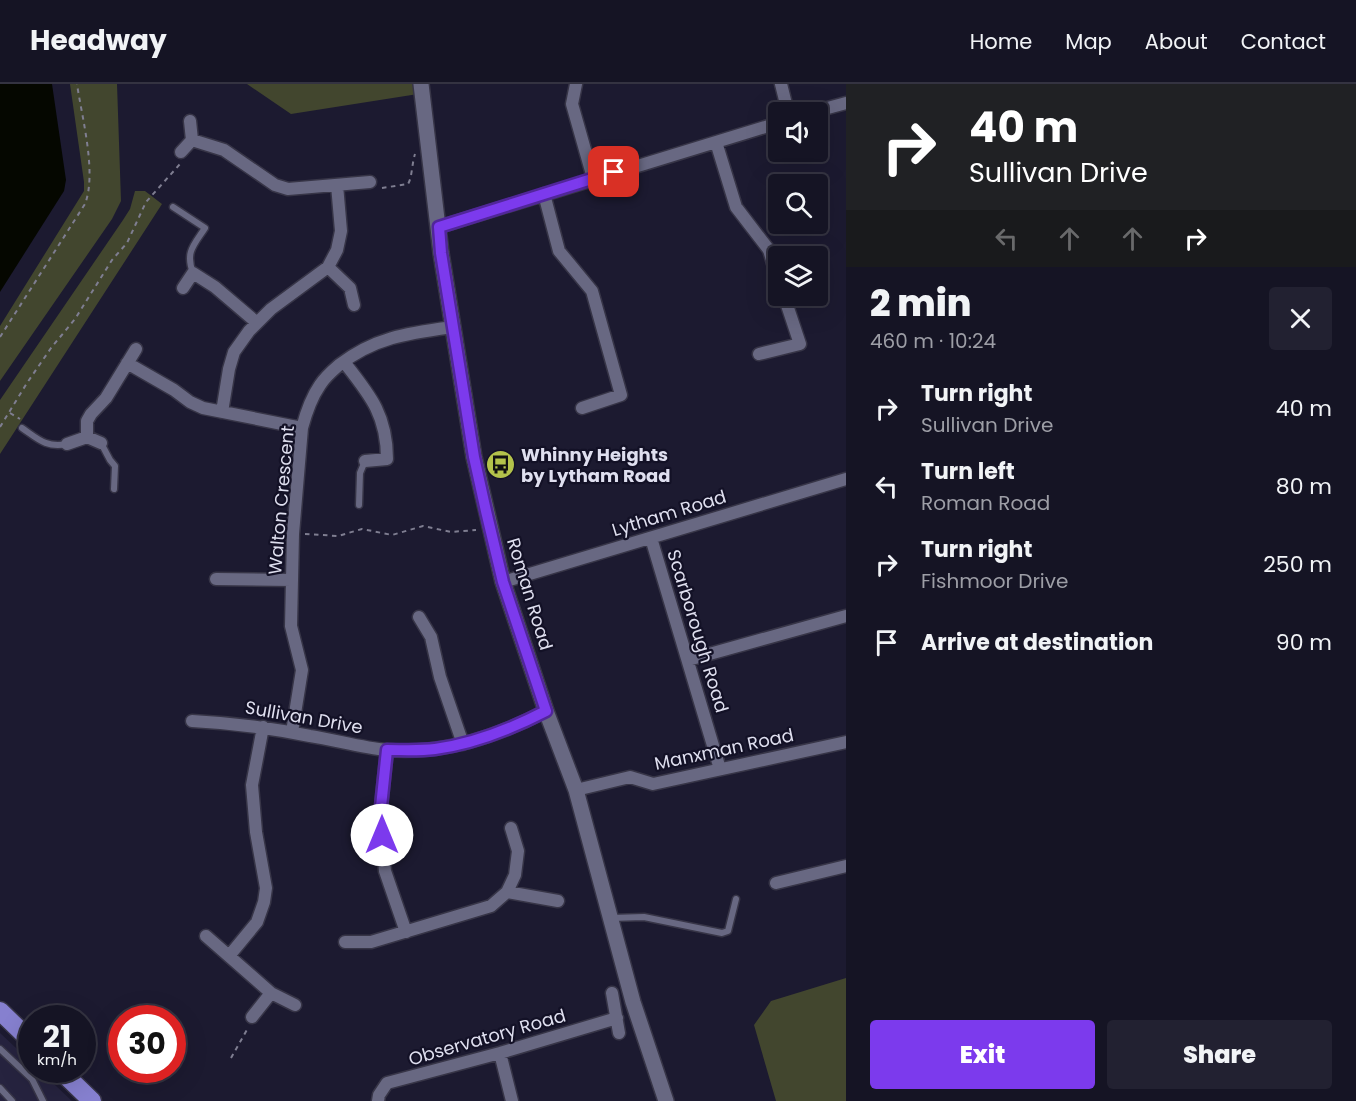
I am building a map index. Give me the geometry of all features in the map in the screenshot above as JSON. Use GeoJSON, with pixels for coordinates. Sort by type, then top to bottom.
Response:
{"type":"FeatureCollection","features":[{"type":"Feature","properties":{"kind":"highway"},"geometry":{"type":"LineString","coordinates":[[0,1011],[18,1028]]}},
{"type":"Feature","properties":{"kind":"highway"},"geometry":{"type":"LineString","coordinates":[[73,1083],[92,1101]]}},
{"type":"Feature","properties":{"kind":"street","name":"Roman Road"},"geometry":{"type":"LineString","coordinates":[[421,84],[441,253],[474,457],[490,530],[503,582],[546,711],[576,790],[633,1002],[666,1101]]}},
{"type":"Feature","properties":{"kind":"street"},"geometry":{"type":"LineString","coordinates":[[576,84],[572,104],[593,178]]}},
{"type":"Feature","properties":{"kind":"street"},"geometry":{"type":"LineString","coordinates":[[781,84],[786,102]]}},
{"type":"Feature","properties":{"kind":"street"},"geometry":{"type":"LineString","coordinates":[[828,108],[846,103]]}},
{"type":"Feature","properties":{"kind":"street"},"geometry":{"type":"LineString","coordinates":[[190,121],[192,140]]}},
{"type":"Feature","properties":{"kind":"street"},"geometry":{"type":"LineString","coordinates":[[439,227],[768,126]]}},
{"type":"Feature","properties":{"kind":"street"},"geometry":{"type":"LineString","coordinates":[[180,152],[192,140]]}},
{"type":"Feature","properties":{"kind":"street"},"geometry":{"type":"LineString","coordinates":[[192,140],[224,150],[282,188],[370,182]]}},
{"type":"Feature","properties":{"kind":"street"},"geometry":{"type":"LineString","coordinates":[[716,142],[736,207],[768,249]]}},
{"type":"Feature","properties":{"kind":"street"},"geometry":{"type":"LineString","coordinates":[[222,412],[234,352],[256,322],[328,267],[340,240],[341,221],[337,185]]}},
{"type":"Feature","properties":{"kind":"street"},"geometry":{"type":"LineString","coordinates":[[544,194],[559,251],[592,291],[621,395],[582,408]]}},
{"type":"Feature","properties":{"kind":"street"},"geometry":{"type":"LineString","coordinates":[[328,267],[350,288],[354,305]]}},
{"type":"Feature","properties":{"kind":"street"},"geometry":{"type":"LineString","coordinates":[[183,288],[193,273],[215,287],[256,322]]}},
{"type":"Feature","properties":{"kind":"street"},"geometry":{"type":"LineString","coordinates":[[759,354],[801,344],[788,306]]}},
{"type":"Feature","properties":{"kind":"street","name":"Walton Crescent"},"geometry":{"type":"LineString","coordinates":[[292,732],[302,670],[291,626],[293,534],[302,428],[320,383],[344,362],[373,343],[453,327]]}},
{"type":"Feature","properties":{"kind":"street"},"geometry":{"type":"LineString","coordinates":[[87,437],[87,422],[91,414],[106,398],[136,350]]}},
{"type":"Feature","properties":{"kind":"street"},"geometry":{"type":"LineString","coordinates":[[344,362],[376,405],[386,433],[387,459],[365,461]]}},
{"type":"Feature","properties":{"kind":"street"},"geometry":{"type":"LineString","coordinates":[[128,363],[190,402],[222,412],[302,428]]}},
{"type":"Feature","properties":{"kind":"street"},"geometry":{"type":"LineString","coordinates":[[67,444],[87,437],[101,443]]}},
{"type":"Feature","properties":{"kind":"street","name":"Lytham Road"},"geometry":{"type":"LineString","coordinates":[[503,582],[846,479]]}},
{"type":"Feature","properties":{"kind":"street","name":"Scarborough Road"},"geometry":{"type":"LineString","coordinates":[[651,538],[720,769]]}},
{"type":"Feature","properties":{"kind":"street"},"geometry":{"type":"LineString","coordinates":[[216,579],[292,580]]}},
{"type":"Feature","properties":{"kind":"street"},"geometry":{"type":"LineString","coordinates":[[688,660],[846,616]]}},
{"type":"Feature","properties":{"kind":"street"},"geometry":{"type":"LineString","coordinates":[[419,617],[431,637],[440,677],[463,744]]}},
{"type":"Feature","properties":{"kind":"street","name":"Sullivan Drive"},"geometry":{"type":"LineString","coordinates":[[192,722],[239,723],[387,750],[432,750],[463,744],[521,724],[546,711]]}},
{"type":"Feature","properties":{"kind":"street"},"geometry":{"type":"LineString","coordinates":[[229,956],[257,922],[264,902],[266,888],[256,832],[252,785],[263,727]]}},
{"type":"Feature","properties":{"kind":"street","name":"Manxman Road"},"geometry":{"type":"LineString","coordinates":[[576,790],[630,777],[653,784],[846,742]]}},
{"type":"Feature","properties":{"kind":"street"},"geometry":{"type":"LineString","coordinates":[[387,750],[380,816],[385,871],[406,932]]}},
{"type":"Feature","properties":{"kind":"street"},"geometry":{"type":"LineString","coordinates":[[345,942],[371,942],[490,906],[507,892],[515,874],[518,851],[511,828]]}},
{"type":"Feature","properties":{"kind":"street"},"geometry":{"type":"LineString","coordinates":[[776,883],[846,866]]}},
{"type":"Feature","properties":{"kind":"street"},"geometry":{"type":"LineString","coordinates":[[507,892],[558,901]]}},
{"type":"Feature","properties":{"kind":"street"},"geometry":{"type":"LineString","coordinates":[[206,936],[272,993],[294,1005]]}},
{"type":"Feature","properties":{"kind":"street"},"geometry":{"type":"LineString","coordinates":[[252,1017],[272,993]]}},
{"type":"Feature","properties":{"kind":"street"},"geometry":{"type":"LineString","coordinates":[[612,993],[619,1033]]}},
{"type":"Feature","properties":{"kind":"street","name":"Observatory Road"},"geometry":{"type":"LineString","coordinates":[[378,1101],[387,1083],[500,1053],[617,1018]]}},
{"type":"Feature","properties":{"kind":"street"},"geometry":{"type":"LineString","coordinates":[[500,1053],[512,1101]]}},
{"type":"Feature","properties":{"kind":"lane"},"geometry":{"type":"LineString","coordinates":[[173,207],[205,228],[190,250],[188,261],[193,273]]}},
{"type":"Feature","properties":{"kind":"lane"},"geometry":{"type":"LineString","coordinates":[[22,428],[52,446],[67,444]]}},
{"type":"Feature","properties":{"kind":"lane"},"geometry":{"type":"LineString","coordinates":[[101,443],[115,466],[114,489]]}},
{"type":"Feature","properties":{"kind":"lane"},"geometry":{"type":"LineString","coordinates":[[359,505],[360,473],[365,461]]}},
{"type":"Feature","properties":{"kind":"lane"},"geometry":{"type":"LineString","coordinates":[[610,918],[644,917],[722,933],[728,931],[736,899]]}},
{"type":"Feature","properties":{"kind":"lane"},"geometry":{"type":"LineString","coordinates":[[0,1048],[32,1079],[43,1101]]}},
{"type":"Feature","properties":{"kind":"lane"},"geometry":{"type":"LineString","coordinates":[[0,1089],[12,1101]]}},
{"type":"Feature","properties":{"kind":"path"},"geometry":{"type":"LineString","coordinates":[[0,337],[88,196],[91,184],[90,168],[77,84]]}},
{"type":"Feature","properties":{"kind":"path"},"geometry":{"type":"LineString","coordinates":[[370,182],[377,189],[408,184],[416,151],[427,134]]}},
{"type":"Feature","properties":{"kind":"path"},"geometry":{"type":"LineString","coordinates":[[0,427],[51,348],[75,320],[103,272],[127,243],[146,202],[180,164],[180,152]]}},
{"type":"Feature","properties":{"kind":"path"},"geometry":{"type":"LineString","coordinates":[[0,417],[7,417]]}},
{"type":"Feature","properties":{"kind":"path"},"geometry":{"type":"LineString","coordinates":[[293,534],[338,536],[362,529],[392,535],[423,526],[451,532],[490,530]]}},
{"type":"Feature","properties":{"kind":"path"},"geometry":{"type":"LineString","coordinates":[[231,1058],[252,1017]]}},
{"type":"Feature","properties":{"kind":"shaded area"},"geometry":{"type":"Polygon","coordinates":[[[0,84],[52,84],[66,180],[64,191],[0,292],[0,84]]]}},
{"type":"Feature","properties":{"kind":"shaded area"},"geometry":{"type":"Polygon","coordinates":[[[0,1033],[18,1050],[18,1083],[53,1083],[72,1101],[0,1101],[0,1033]]]}},
{"type":"Feature","properties":{"kind":"green space"},"geometry":{"type":"Polygon","coordinates":[[[70,84],[117,84],[121,201],[112,219],[0,381],[0,326],[84,191],[70,84]]]}},
{"type":"Feature","properties":{"kind":"green space"},"geometry":{"type":"Polygon","coordinates":[[[247,84],[417,84],[418,94],[291,114],[247,84]]]}},
{"type":"Feature","properties":{"kind":"green space"},"geometry":{"type":"Polygon","coordinates":[[[135,191],[145,191],[162,204],[0,454],[0,400],[123,220],[130,209],[135,191]]]}},
{"type":"Feature","properties":{"kind":"green space"},"geometry":{"type":"Polygon","coordinates":[[[846,978],[846,1101],[776,1101],[754,1025],[771,1001],[846,978]]]}},
{"type":"Feature","properties":{"kind":"place","name":"Whinny Heights by Lytham Road"},"geometry":{"type":"Point","coordinates":[500,464]}},
{"type":"Feature","properties":{"kind":"route"},"geometry":{"type":"LineString","coordinates":[[382,835],[380,816],[387,750],[432,750],[463,744],[521,724],[546,711],[503,582],[474,457],[441,253],[439,227],[614,172]]}}]}
